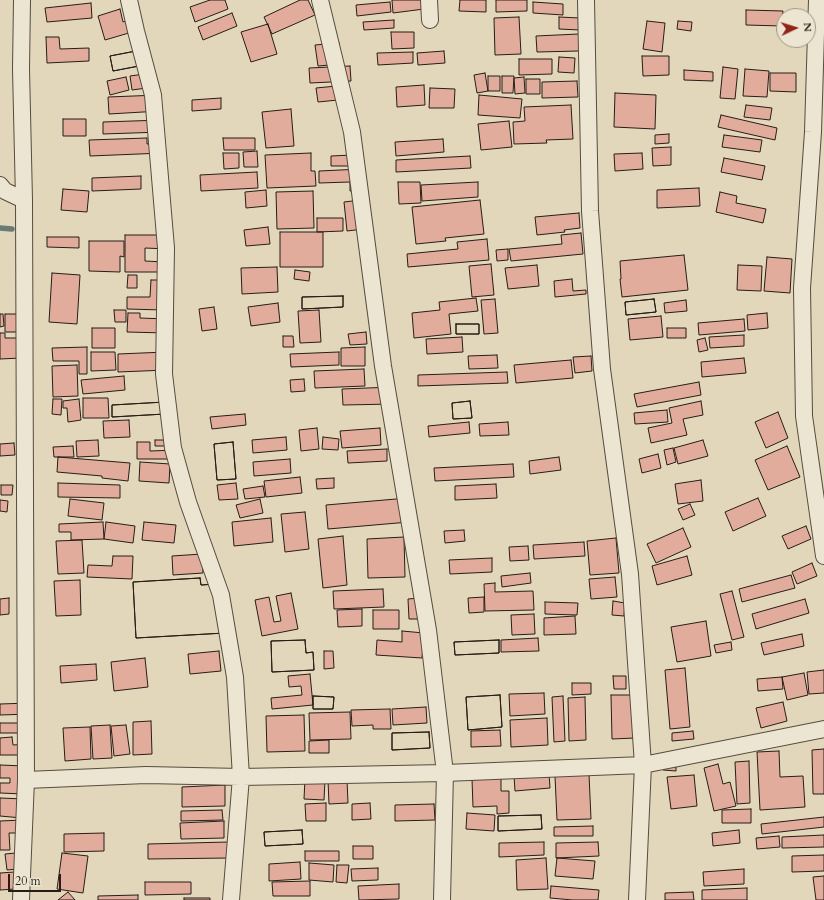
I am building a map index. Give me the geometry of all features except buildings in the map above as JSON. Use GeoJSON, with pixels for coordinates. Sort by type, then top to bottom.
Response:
{"type":"FeatureCollection","features":[{"type":"Feature","properties":{"kind":"street"},"geometry":{"type":"LineString","coordinates":[[21,900],[26,780],[24,200],[21,69],[22,0]]}},
{"type":"Feature","properties":{"kind":"street"},"geometry":{"type":"LineString","coordinates":[[128,0],[153,95],[166,248],[164,374],[173,448],[188,502],[221,595],[235,677],[241,777],[231,900]]}},
{"type":"Feature","properties":{"kind":"street"},"geometry":{"type":"LineString","coordinates":[[320,0],[352,132],[383,366],[428,630],[445,773],[442,900]]}},
{"type":"Feature","properties":{"kind":"street"},"geometry":{"type":"LineString","coordinates":[[429,0],[430,20]]}},
{"type":"Feature","properties":{"kind":"street"},"geometry":{"type":"LineString","coordinates":[[586,0],[590,211],[602,369],[630,574],[643,765],[637,900]]}},
{"type":"Feature","properties":{"kind":"street"},"geometry":{"type":"LineString","coordinates":[[817,0],[813,132],[802,288],[804,416],[824,556]]}},
{"type":"Feature","properties":{"kind":"street"},"geometry":{"type":"LineString","coordinates":[[0,186],[4,191],[24,200]]}},
{"type":"Feature","properties":{"kind":"street"},"geometry":{"type":"LineString","coordinates":[[26,780],[146,775],[241,777],[445,773],[643,765],[824,729]]}},
{"type":"Feature","properties":{"kind":"waterway"},"geometry":{"type":"LineString","coordinates":[[0,228],[12,229]]}}]}
